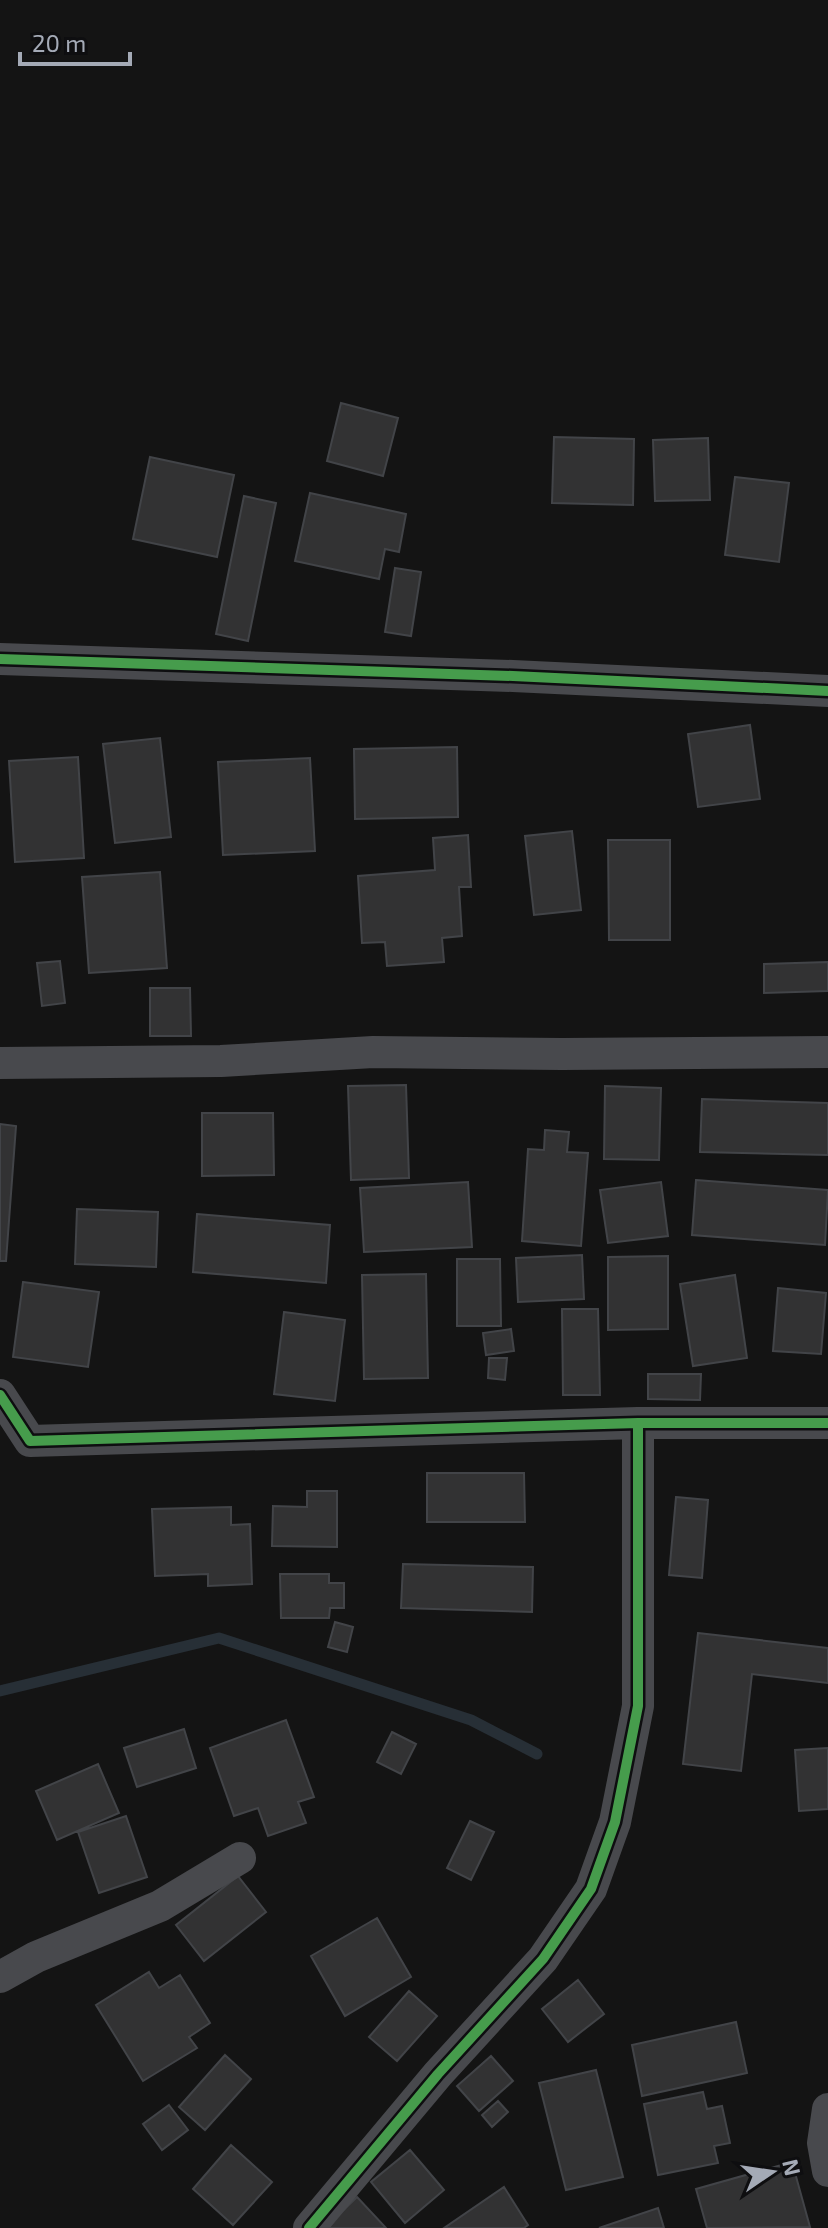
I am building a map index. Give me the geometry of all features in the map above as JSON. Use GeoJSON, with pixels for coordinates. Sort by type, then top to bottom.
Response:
{"type":"FeatureCollection","features":[{"type":"Feature","properties":{"kind":"street"},"geometry":{"type":"LineString","coordinates":[[0,659],[513,676],[828,691]]}},
{"type":"Feature","properties":{"kind":"street"},"geometry":{"type":"LineString","coordinates":[[0,1063],[221,1061],[373,1052],[828,1052]]}},
{"type":"Feature","properties":{"kind":"street"},"geometry":{"type":"LineString","coordinates":[[0,1395],[30,1441],[638,1423],[828,1423]]}},
{"type":"Feature","properties":{"kind":"street"},"geometry":{"type":"LineString","coordinates":[[309,2228],[438,2074],[543,1959],[591,1889],[615,1822],[638,1706],[638,1423]]}},
{"type":"Feature","properties":{"kind":"street"},"geometry":{"type":"LineString","coordinates":[[0,1977],[36,1957],[160,1906],[240,1858]]}},
{"type":"Feature","properties":{"kind":"street"},"geometry":{"type":"LineString","coordinates":[[828,2109],[823,2143],[828,2171]]}},
{"type":"Feature","properties":{"kind":"building"},"geometry":{"type":"Polygon","coordinates":[[[341,403],[398,418],[383,476],[327,461],[341,403]]]}},
{"type":"Feature","properties":{"kind":"building"},"geometry":{"type":"Polygon","coordinates":[[[554,437],[634,439],[633,505],[552,503],[554,437]]]}},
{"type":"Feature","properties":{"kind":"building"},"geometry":{"type":"Polygon","coordinates":[[[708,438],[710,500],[655,501],[653,440],[708,438]]]}},
{"type":"Feature","properties":{"kind":"building"},"geometry":{"type":"Polygon","coordinates":[[[150,457],[234,475],[217,557],[133,539],[150,457]]]}},
{"type":"Feature","properties":{"kind":"building"},"geometry":{"type":"Polygon","coordinates":[[[735,477],[789,483],[779,562],[725,555],[735,477]]]}},
{"type":"Feature","properties":{"kind":"building"},"geometry":{"type":"Polygon","coordinates":[[[310,493],[406,514],[399,552],[385,549],[379,579],[295,561],[310,493]]]}},
{"type":"Feature","properties":{"kind":"building"},"geometry":{"type":"Polygon","coordinates":[[[244,496],[276,503],[248,641],[216,634],[244,496]]]}},
{"type":"Feature","properties":{"kind":"building"},"geometry":{"type":"Polygon","coordinates":[[[395,568],[421,572],[411,636],[385,632],[395,568]]]}},
{"type":"Feature","properties":{"kind":"building"},"geometry":{"type":"Polygon","coordinates":[[[750,725],[760,799],[698,807],[688,734],[750,725]]]}},
{"type":"Feature","properties":{"kind":"building"},"geometry":{"type":"Polygon","coordinates":[[[160,738],[171,837],[115,843],[103,744],[160,738]]]}},
{"type":"Feature","properties":{"kind":"building"},"geometry":{"type":"Polygon","coordinates":[[[457,747],[458,817],[355,819],[354,749],[457,747]]]}},
{"type":"Feature","properties":{"kind":"building"},"geometry":{"type":"Polygon","coordinates":[[[78,757],[84,858],[15,862],[9,761],[78,757]]]}},
{"type":"Feature","properties":{"kind":"building"},"geometry":{"type":"Polygon","coordinates":[[[310,758],[315,851],[223,855],[218,762],[310,758]]]}},
{"type":"Feature","properties":{"kind":"building"},"geometry":{"type":"Polygon","coordinates":[[[572,831],[581,910],[534,915],[525,836],[572,831]]]}},
{"type":"Feature","properties":{"kind":"building"},"geometry":{"type":"Polygon","coordinates":[[[468,835],[471,887],[459,887],[462,936],[442,938],[444,962],[387,966],[385,942],[362,943],[358,876],[435,870],[433,838],[468,835]]]}},
{"type":"Feature","properties":{"kind":"building"},"geometry":{"type":"Polygon","coordinates":[[[608,840],[670,840],[670,940],[609,940],[608,840]]]}},
{"type":"Feature","properties":{"kind":"building"},"geometry":{"type":"Polygon","coordinates":[[[160,872],[167,968],[89,973],[82,877],[160,872]]]}},
{"type":"Feature","properties":{"kind":"building"},"geometry":{"type":"Polygon","coordinates":[[[60,961],[65,1003],[42,1006],[37,963],[60,961]]]}},
{"type":"Feature","properties":{"kind":"building"},"geometry":{"type":"Polygon","coordinates":[[[828,962],[828,991],[764,993],[764,964],[828,962]]]}},
{"type":"Feature","properties":{"kind":"building"},"geometry":{"type":"Polygon","coordinates":[[[150,988],[190,988],[191,1036],[150,1036],[150,988]]]}},
{"type":"Feature","properties":{"kind":"building"},"geometry":{"type":"Polygon","coordinates":[[[406,1085],[409,1178],[351,1180],[348,1086],[406,1085]]]}},
{"type":"Feature","properties":{"kind":"building"},"geometry":{"type":"Polygon","coordinates":[[[605,1086],[661,1088],[659,1160],[604,1159],[605,1086]]]}},
{"type":"Feature","properties":{"kind":"building"},"geometry":{"type":"Polygon","coordinates":[[[702,1099],[828,1103],[828,1155],[700,1152],[702,1099]]]}},
{"type":"Feature","properties":{"kind":"building"},"geometry":{"type":"Polygon","coordinates":[[[202,1113],[273,1113],[274,1175],[202,1176],[202,1113]]]}},
{"type":"Feature","properties":{"kind":"building"},"geometry":{"type":"Polygon","coordinates":[[[0,1124],[16,1126],[6,1261],[0,1261],[0,1124]]]}},
{"type":"Feature","properties":{"kind":"building"},"geometry":{"type":"Polygon","coordinates":[[[545,1130],[569,1132],[567,1152],[588,1153],[581,1246],[522,1241],[528,1149],[544,1150],[545,1130]]]}},
{"type":"Feature","properties":{"kind":"building"},"geometry":{"type":"Polygon","coordinates":[[[696,1180],[828,1190],[825,1245],[692,1235],[696,1180]]]}},
{"type":"Feature","properties":{"kind":"building"},"geometry":{"type":"Polygon","coordinates":[[[468,1182],[472,1247],[364,1252],[360,1188],[468,1182]]]}},
{"type":"Feature","properties":{"kind":"building"},"geometry":{"type":"Polygon","coordinates":[[[661,1182],[668,1236],[608,1243],[600,1190],[661,1182]]]}},
{"type":"Feature","properties":{"kind":"building"},"geometry":{"type":"Polygon","coordinates":[[[77,1209],[158,1212],[156,1267],[75,1264],[77,1209]]]}},
{"type":"Feature","properties":{"kind":"building"},"geometry":{"type":"Polygon","coordinates":[[[197,1214],[330,1225],[326,1283],[193,1272],[197,1214]]]}},
{"type":"Feature","properties":{"kind":"building"},"geometry":{"type":"Polygon","coordinates":[[[582,1255],[584,1299],[518,1302],[516,1258],[582,1255]]]}},
{"type":"Feature","properties":{"kind":"building"},"geometry":{"type":"Polygon","coordinates":[[[668,1256],[668,1329],[608,1330],[608,1257],[668,1256]]]}},
{"type":"Feature","properties":{"kind":"building"},"geometry":{"type":"Polygon","coordinates":[[[457,1259],[500,1259],[501,1326],[457,1326],[457,1259]]]}},
{"type":"Feature","properties":{"kind":"building"},"geometry":{"type":"Polygon","coordinates":[[[426,1274],[428,1378],[364,1379],[362,1275],[426,1274]]]}},
{"type":"Feature","properties":{"kind":"building"},"geometry":{"type":"Polygon","coordinates":[[[735,1275],[747,1358],[693,1366],[680,1284],[735,1275]]]}},
{"type":"Feature","properties":{"kind":"building"},"geometry":{"type":"Polygon","coordinates":[[[23,1282],[99,1292],[88,1367],[13,1357],[23,1282]]]}},
{"type":"Feature","properties":{"kind":"building"},"geometry":{"type":"Polygon","coordinates":[[[778,1288],[826,1293],[821,1354],[773,1351],[778,1288]]]}},
{"type":"Feature","properties":{"kind":"building"},"geometry":{"type":"Polygon","coordinates":[[[562,1309],[598,1309],[600,1395],[563,1395],[562,1309]]]}},
{"type":"Feature","properties":{"kind":"building"},"geometry":{"type":"Polygon","coordinates":[[[284,1312],[345,1320],[335,1401],[274,1394],[284,1312]]]}},
{"type":"Feature","properties":{"kind":"building"},"geometry":{"type":"Polygon","coordinates":[[[511,1329],[514,1351],[486,1355],[483,1333],[511,1329]]]}},
{"type":"Feature","properties":{"kind":"building"},"geometry":{"type":"Polygon","coordinates":[[[489,1358],[507,1358],[505,1380],[488,1378],[489,1358]]]}},
{"type":"Feature","properties":{"kind":"building"},"geometry":{"type":"Polygon","coordinates":[[[648,1374],[701,1374],[700,1400],[648,1399],[648,1374]]]}},
{"type":"Feature","properties":{"kind":"building"},"geometry":{"type":"Polygon","coordinates":[[[427,1473],[524,1473],[525,1522],[427,1522],[427,1473]]]}},
{"type":"Feature","properties":{"kind":"building"},"geometry":{"type":"Polygon","coordinates":[[[307,1491],[337,1491],[337,1547],[272,1546],[273,1506],[307,1507],[307,1491]]]}},
{"type":"Feature","properties":{"kind":"building"},"geometry":{"type":"Polygon","coordinates":[[[676,1497],[708,1500],[702,1578],[669,1575],[676,1497]]]}},
{"type":"Feature","properties":{"kind":"building"},"geometry":{"type":"Polygon","coordinates":[[[231,1507],[231,1525],[250,1524],[252,1584],[208,1586],[208,1574],[155,1576],[152,1509],[231,1507]]]}},
{"type":"Feature","properties":{"kind":"building"},"geometry":{"type":"Polygon","coordinates":[[[403,1564],[533,1567],[532,1612],[401,1608],[403,1564]]]}},
{"type":"Feature","properties":{"kind":"building"},"geometry":{"type":"Polygon","coordinates":[[[280,1574],[329,1574],[329,1583],[344,1583],[344,1608],[330,1608],[329,1618],[281,1618],[280,1574]]]}},
{"type":"Feature","properties":{"kind":"building"},"geometry":{"type":"Polygon","coordinates":[[[335,1622],[353,1627],[347,1652],[328,1647],[335,1622]]]}},
{"type":"Feature","properties":{"kind":"building"},"geometry":{"type":"Polygon","coordinates":[[[698,1633],[828,1648],[828,1683],[752,1674],[741,1771],[683,1764],[698,1633]]]}},
{"type":"Feature","properties":{"kind":"building"},"geometry":{"type":"Polygon","coordinates":[[[286,1720],[314,1797],[298,1802],[306,1823],[268,1836],[258,1808],[234,1816],[210,1748],[286,1720]]]}},
{"type":"Feature","properties":{"kind":"building"},"geometry":{"type":"Polygon","coordinates":[[[184,1729],[196,1768],[137,1787],[124,1748],[184,1729]]]}},
{"type":"Feature","properties":{"kind":"building"},"geometry":{"type":"Polygon","coordinates":[[[392,1732],[416,1744],[401,1774],[377,1762],[392,1732]]]}},
{"type":"Feature","properties":{"kind":"building"},"geometry":{"type":"Polygon","coordinates":[[[828,1748],[828,1809],[799,1811],[795,1750],[828,1748]]]}},
{"type":"Feature","properties":{"kind":"building"},"geometry":{"type":"Polygon","coordinates":[[[98,1764],[119,1813],[57,1840],[36,1791],[98,1764]]]}},
{"type":"Feature","properties":{"kind":"building"},"geometry":{"type":"Polygon","coordinates":[[[126,1816],[147,1877],[99,1893],[78,1832],[126,1816]]]}},
{"type":"Feature","properties":{"kind":"building"},"geometry":{"type":"Polygon","coordinates":[[[470,1821],[494,1832],[471,1880],[447,1868],[470,1821]]]}},
{"type":"Feature","properties":{"kind":"building"},"geometry":{"type":"Polygon","coordinates":[[[238,1876],[266,1912],[204,1961],[176,1925],[238,1876]]]}},
{"type":"Feature","properties":{"kind":"building"},"geometry":{"type":"Polygon","coordinates":[[[377,1918],[411,1977],[345,2016],[311,1956],[377,1918]]]}},
{"type":"Feature","properties":{"kind":"building"},"geometry":{"type":"Polygon","coordinates":[[[149,1972],[159,1988],[180,1975],[210,2023],[189,2037],[197,2048],[143,2081],[96,2005],[149,1972]]]}},
{"type":"Feature","properties":{"kind":"building"},"geometry":{"type":"Polygon","coordinates":[[[578,1980],[604,2014],[568,2042],[542,2009],[578,1980]]]}},
{"type":"Feature","properties":{"kind":"building"},"geometry":{"type":"Polygon","coordinates":[[[409,1991],[437,2016],[397,2061],[369,2037],[409,1991]]]}},
{"type":"Feature","properties":{"kind":"building"},"geometry":{"type":"Polygon","coordinates":[[[736,2022],[747,2073],[642,2096],[632,2045],[736,2022]]]}},
{"type":"Feature","properties":{"kind":"building"},"geometry":{"type":"Polygon","coordinates":[[[225,2055],[251,2079],[205,2130],[179,2107],[225,2055]]]}},
{"type":"Feature","properties":{"kind":"building"},"geometry":{"type":"Polygon","coordinates":[[[491,2056],[513,2081],[479,2111],[457,2086],[491,2056]]]}},
{"type":"Feature","properties":{"kind":"building"},"geometry":{"type":"Polygon","coordinates":[[[596,2070],[623,2177],[566,2190],[539,2083],[596,2070]]]}},
{"type":"Feature","properties":{"kind":"building"},"geometry":{"type":"Polygon","coordinates":[[[703,2092],[707,2109],[722,2106],[730,2143],[714,2146],[718,2163],[658,2175],[644,2104],[703,2092]]]}},
{"type":"Feature","properties":{"kind":"building"},"geometry":{"type":"Polygon","coordinates":[[[498,2101],[508,2112],[492,2127],[482,2115],[498,2101]]]}},
{"type":"Feature","properties":{"kind":"building"},"geometry":{"type":"Polygon","coordinates":[[[169,2105],[188,2130],[162,2150],[143,2124],[169,2105]]]}},
{"type":"Feature","properties":{"kind":"building"},"geometry":{"type":"Polygon","coordinates":[[[231,2145],[272,2182],[233,2225],[193,2189],[231,2145]]]}},
{"type":"Feature","properties":{"kind":"building"},"geometry":{"type":"Polygon","coordinates":[[[410,2150],[444,2190],[405,2223],[371,2182],[410,2150]]]}},
{"type":"Feature","properties":{"kind":"building"},"geometry":{"type":"Polygon","coordinates":[[[792,2162],[810,2227],[707,2228],[696,2189],[792,2162]]]}},
{"type":"Feature","properties":{"kind":"building"},"geometry":{"type":"Polygon","coordinates":[[[504,2187],[528,2225],[524,2228],[444,2228],[504,2187]]]}},
{"type":"Feature","properties":{"kind":"building"},"geometry":{"type":"Polygon","coordinates":[[[357,2197],[386,2228],[325,2228],[357,2197]]]}},
{"type":"Feature","properties":{"kind":"building"},"geometry":{"type":"Polygon","coordinates":[[[658,2208],[664,2228],[599,2228],[658,2208]]]}},
{"type":"Feature","properties":{"kind":"waterway"},"geometry":{"type":"LineString","coordinates":[[0,1691],[219,1638],[471,1720],[537,1754]]}},
{"type":"Feature","properties":{"kind":"cycle path"},"geometry":{"type":"LineString","coordinates":[[0,659],[513,676],[828,691]]}},
{"type":"Feature","properties":{"kind":"cycle path"},"geometry":{"type":"LineString","coordinates":[[0,1395],[30,1441],[638,1423],[828,1423]]}},
{"type":"Feature","properties":{"kind":"cycle path"},"geometry":{"type":"LineString","coordinates":[[309,2228],[438,2074],[543,1959],[591,1889],[615,1822],[638,1706],[638,1423]]}}]}
